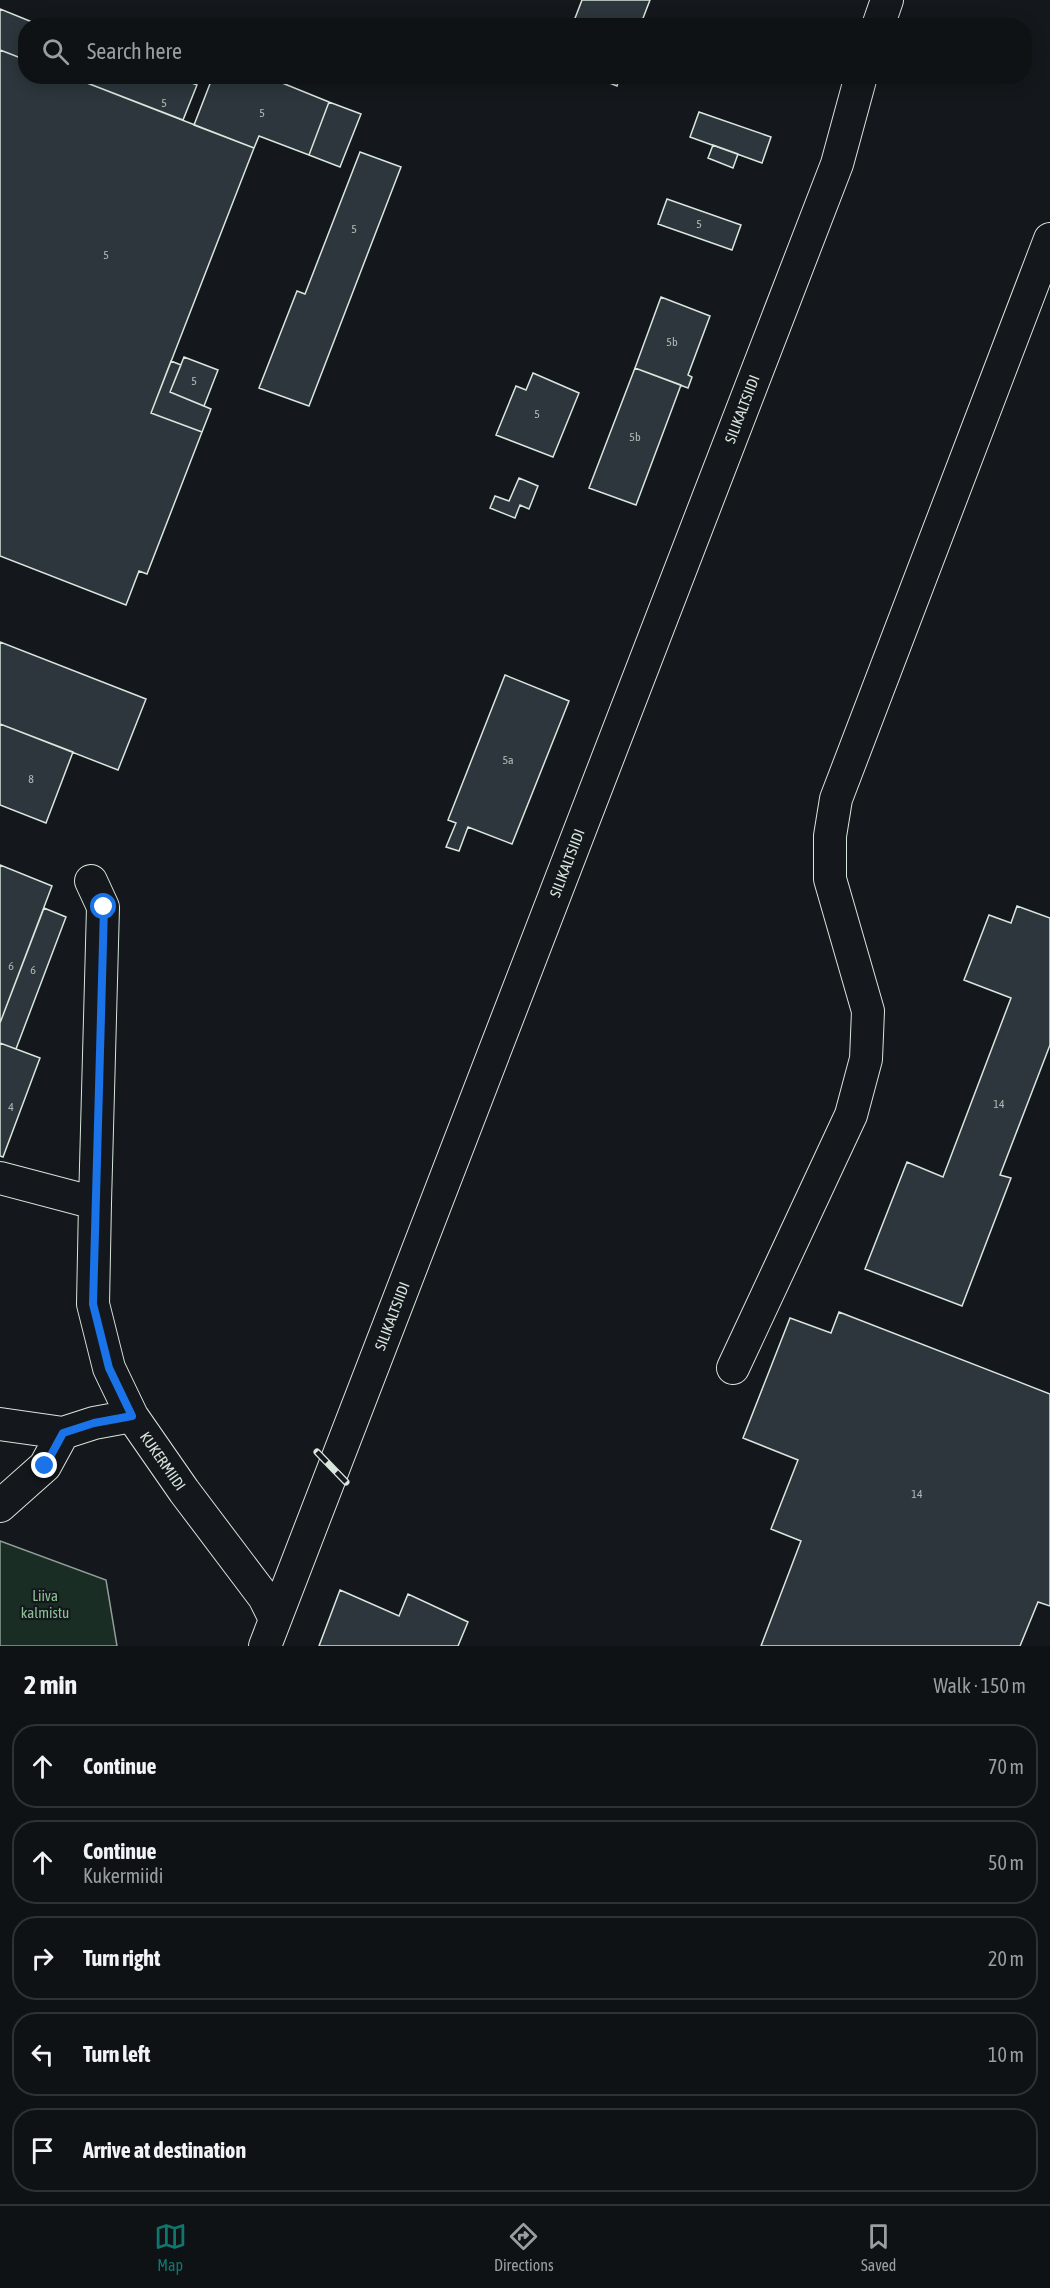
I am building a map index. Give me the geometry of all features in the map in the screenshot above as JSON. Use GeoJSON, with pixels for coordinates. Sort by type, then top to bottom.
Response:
{"type":"FeatureCollection","features":[{"type":"Feature","properties":{"kind":"street"},"geometry":{"type":"LineString","coordinates":[[881,18],[887,0]]}},
{"type":"Feature","properties":{"kind":"street","name":"SILIKALTSIIDI"},"geometry":{"type":"LineString","coordinates":[[270,1632],[837,164],[859,84]]}},
{"type":"Feature","properties":{"kind":"street"},"geometry":{"type":"LineString","coordinates":[[733,1368],[851,1115],[866,1059],[868,1011],[830,879],[830,836],[836,799],[1050,239]]}},
{"type":"Feature","properties":{"kind":"street","name":"KUKERMIIDI"},"geometry":{"type":"LineString","coordinates":[[91,881],[104,907],[93,1304],[109,1368],[132,1416],[184,1491],[264,1598],[270,1632]]}},
{"type":"Feature","properties":{"kind":"street"},"geometry":{"type":"LineString","coordinates":[[0,1178],[96,1203]]}},
{"type":"Feature","properties":{"kind":"street"},"geometry":{"type":"LineString","coordinates":[[0,1424],[63,1433],[94,1423],[132,1416]]}},
{"type":"Feature","properties":{"kind":"street"},"geometry":{"type":"LineString","coordinates":[[0,1506],[45,1466],[63,1433]]}},
{"type":"Feature","properties":{"kind":"green space","name":"Liiva kalmistu"},"geometry":{"type":"Polygon","coordinates":[[[0,1541],[106,1580],[117,1646],[0,1646],[0,1541]]]}},
{"type":"Feature","properties":{"kind":"building"},"geometry":{"type":"Polygon","coordinates":[[[582,0],[650,0],[643,18],[575,18],[582,0]]]}},
{"type":"Feature","properties":{"kind":"building"},"geometry":{"type":"Polygon","coordinates":[[[0,9],[22,18],[18,18],[18,57],[0,50],[0,9]]]}},
{"type":"Feature","properties":{"kind":"building"},"geometry":{"type":"Polygon","coordinates":[[[0,50],[18,57],[18,84],[90,84],[254,148],[151,413],[202,432],[147,574],[139,571],[126,605],[0,556],[0,50]]]}},
{"type":"Feature","properties":{"kind":"building"},"geometry":{"type":"Polygon","coordinates":[[[90,84],[194,84],[197,85],[183,120],[90,84]]]}},
{"type":"Feature","properties":{"kind":"building"},"geometry":{"type":"Polygon","coordinates":[[[210,84],[285,84],[329,102],[309,155],[259,136],[254,148],[194,125],[210,84]]]}},
{"type":"Feature","properties":{"kind":"building"},"geometry":{"type":"Polygon","coordinates":[[[329,102],[361,114],[340,167],[309,155],[329,102]]]}},
{"type":"Feature","properties":{"kind":"building"},"geometry":{"type":"Polygon","coordinates":[[[699,112],[771,137],[762,163],[690,137],[699,112]]]}},
{"type":"Feature","properties":{"kind":"building"},"geometry":{"type":"Polygon","coordinates":[[[713,145],[738,154],[733,168],[708,158],[713,145]]]}},
{"type":"Feature","properties":{"kind":"building"},"geometry":{"type":"Polygon","coordinates":[[[360,152],[401,167],[309,406],[259,388],[297,291],[305,294],[360,152]]]}},
{"type":"Feature","properties":{"kind":"building"},"geometry":{"type":"Polygon","coordinates":[[[667,199],[741,225],[732,250],[658,224],[667,199]]]}},
{"type":"Feature","properties":{"kind":"building"},"geometry":{"type":"Polygon","coordinates":[[[661,297],[710,316],[688,375],[692,377],[688,388],[635,368],[661,297]]]}},
{"type":"Feature","properties":{"kind":"building"},"geometry":{"type":"Polygon","coordinates":[[[184,357],[218,370],[204,406],[170,392],[184,357]]]}},
{"type":"Feature","properties":{"kind":"building"},"geometry":{"type":"Polygon","coordinates":[[[171,361],[181,365],[170,392],[211,409],[202,432],[151,413],[171,361]]]}},
{"type":"Feature","properties":{"kind":"building"},"geometry":{"type":"Polygon","coordinates":[[[635,368],[681,385],[636,505],[589,488],[635,368]]]}},
{"type":"Feature","properties":{"kind":"building"},"geometry":{"type":"Polygon","coordinates":[[[533,373],[579,393],[553,457],[496,435],[516,386],[526,390],[533,373]]]}},
{"type":"Feature","properties":{"kind":"building"},"geometry":{"type":"Polygon","coordinates":[[[519,478],[538,486],[529,509],[520,505],[515,518],[490,508],[495,496],[509,501],[519,478]]]}},
{"type":"Feature","properties":{"kind":"building"},"geometry":{"type":"Polygon","coordinates":[[[0,642],[146,699],[118,770],[0,724],[0,642]]]}},
{"type":"Feature","properties":{"kind":"building"},"geometry":{"type":"Polygon","coordinates":[[[505,675],[569,701],[512,844],[468,827],[459,851],[446,847],[456,823],[448,820],[505,675]]]}},
{"type":"Feature","properties":{"kind":"building"},"geometry":{"type":"Polygon","coordinates":[[[0,724],[73,752],[46,823],[0,805],[0,724]]]}},
{"type":"Feature","properties":{"kind":"building"},"geometry":{"type":"Polygon","coordinates":[[[0,865],[52,886],[0,1023],[0,865]]]}},
{"type":"Feature","properties":{"kind":"building"},"geometry":{"type":"Polygon","coordinates":[[[1017,906],[1050,918],[1050,1045],[1000,1175],[1011,1178],[962,1306],[865,1269],[907,1162],[943,1177],[1011,998],[964,980],[989,915],[1011,923],[1017,906]]]}},
{"type":"Feature","properties":{"kind":"building"},"geometry":{"type":"Polygon","coordinates":[[[44,908],[66,917],[16,1049],[0,1043],[0,1023],[44,908]]]}},
{"type":"Feature","properties":{"kind":"building"},"geometry":{"type":"Polygon","coordinates":[[[0,1043],[40,1058],[3,1157],[0,1156],[0,1043]]]}},
{"type":"Feature","properties":{"kind":"building"},"geometry":{"type":"Polygon","coordinates":[[[839,1312],[1050,1394],[1050,1606],[1038,1602],[1020,1646],[761,1646],[801,1541],[771,1529],[798,1460],[743,1438],[790,1318],[831,1333],[839,1312]]]}},
{"type":"Feature","properties":{"kind":"building"},"geometry":{"type":"Polygon","coordinates":[[[340,1590],[399,1616],[408,1594],[468,1622],[458,1646],[319,1646],[340,1590]]]}},
{"type":"Feature","properties":{"kind":"railway"},"geometry":{"type":"LineString","coordinates":[[317,1452],[346,1482]]}},
{"type":"Feature","properties":{"kind":"route"},"geometry":{"type":"LineString","coordinates":[[45,1466],[63,1433],[94,1423],[132,1416],[109,1368],[93,1304],[104,907]]}}]}
